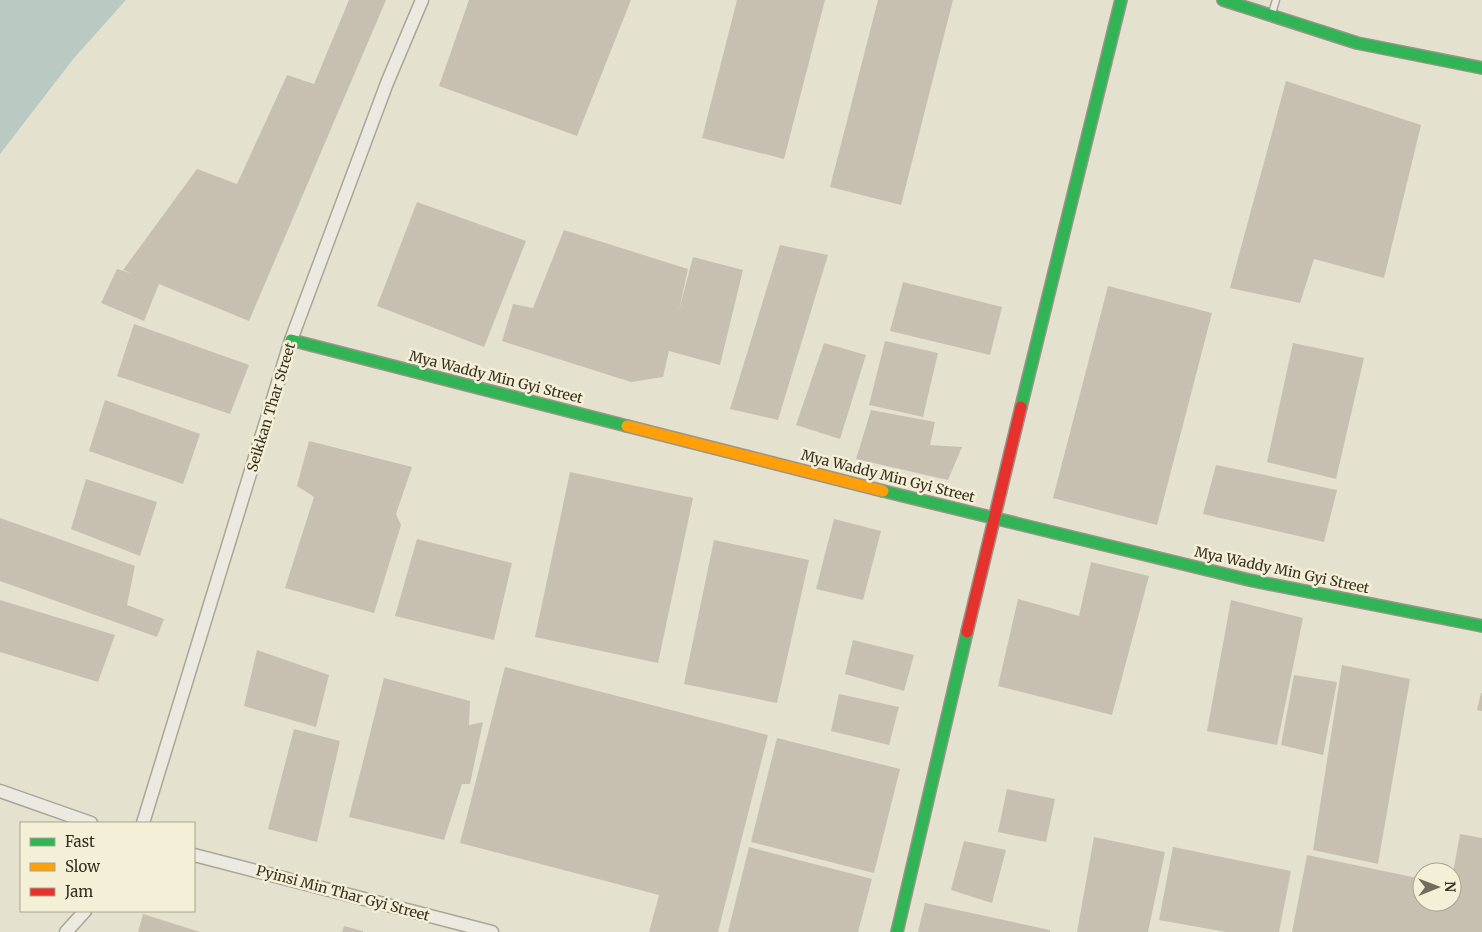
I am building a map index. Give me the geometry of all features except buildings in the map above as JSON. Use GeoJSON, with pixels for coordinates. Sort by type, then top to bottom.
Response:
{"type":"FeatureCollection","features":[{"type":"Feature","properties":{"kind":"street","name":"Seikkan Thar Street"},"geometry":{"type":"LineString","coordinates":[[143,822],[291,340],[387,83],[422,0]]}},
{"type":"Feature","properties":{"kind":"street"},"geometry":{"type":"LineString","coordinates":[[897,932],[994,519],[1121,0]]}},
{"type":"Feature","properties":{"kind":"street"},"geometry":{"type":"LineString","coordinates":[[1224,0],[1356,43],[1482,68]]}},
{"type":"Feature","properties":{"kind":"street","name":"Mya Waddy Min Gyi Street"},"geometry":{"type":"LineString","coordinates":[[291,340],[994,519],[1249,580],[1482,626]]}},
{"type":"Feature","properties":{"kind":"street"},"geometry":{"type":"LineString","coordinates":[[0,791],[88,822]]}},
{"type":"Feature","properties":{"kind":"street","name":"Pyinsi Min Thar Gyi Street"},"geometry":{"type":"LineString","coordinates":[[195,854],[492,932]]}},
{"type":"Feature","properties":{"kind":"street"},"geometry":{"type":"LineString","coordinates":[[66,932],[84,912]]}},
{"type":"Feature","properties":{"kind":"lane"},"geometry":{"type":"LineString","coordinates":[[1271,16],[1276,0]]}},
{"type":"Feature","properties":{"kind":"shaded area"},"geometry":{"type":"Polygon","coordinates":[[[0,0],[126,0],[74,58],[0,154],[0,0]]]}},
{"type":"Feature","properties":{"kind":"traffic: fast"},"geometry":{"type":"LineString","coordinates":[[1021,407],[1121,0]]}},
{"type":"Feature","properties":{"kind":"traffic: fast"},"geometry":{"type":"LineString","coordinates":[[1223,0],[1357,43],[1482,68]]}},
{"type":"Feature","properties":{"kind":"traffic: fast"},"geometry":{"type":"LineString","coordinates":[[291,340],[627,426]]}},
{"type":"Feature","properties":{"kind":"traffic: fast"},"geometry":{"type":"LineString","coordinates":[[883,491],[1249,580],[1482,626]]}},
{"type":"Feature","properties":{"kind":"traffic: fast"},"geometry":{"type":"LineString","coordinates":[[897,932],[967,632]]}},
{"type":"Feature","properties":{"kind":"traffic: slow"},"geometry":{"type":"LineString","coordinates":[[627,426],[883,491]]}},
{"type":"Feature","properties":{"kind":"traffic: jam"},"geometry":{"type":"LineString","coordinates":[[967,632],[1021,407]]}}]}
